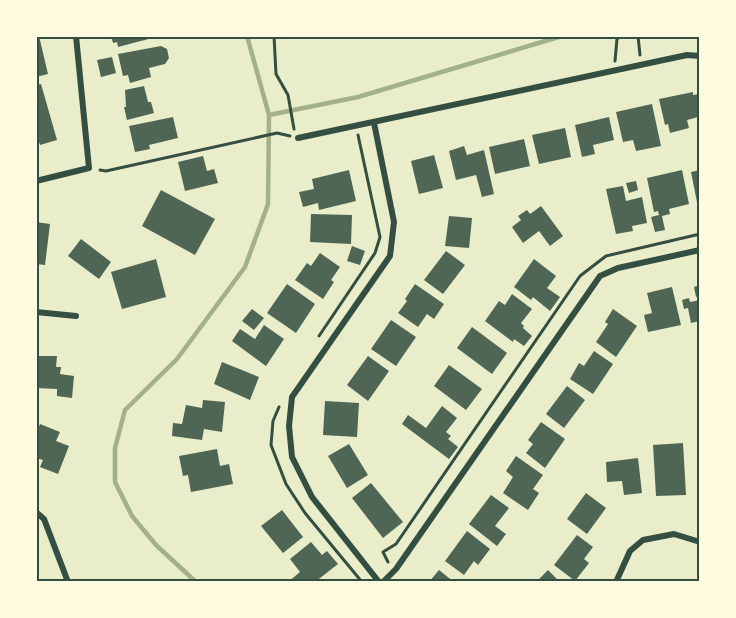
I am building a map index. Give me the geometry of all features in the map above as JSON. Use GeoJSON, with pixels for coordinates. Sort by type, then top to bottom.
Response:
{"type":"FeatureCollection","features":[{"type":"Feature","properties":{"kind":"street"},"geometry":{"type":"LineString","coordinates":[[36,181],[89,168],[76,36]]}},
{"type":"Feature","properties":{"kind":"street"},"geometry":{"type":"LineString","coordinates":[[298,138],[642,65],[687,56],[700,56]]}},
{"type":"Feature","properties":{"kind":"street"},"geometry":{"type":"LineString","coordinates":[[374,123],[394,222],[390,256],[292,397],[289,426],[292,457],[312,496],[381,582],[402,561],[600,276],[618,268],[700,250]]}},
{"type":"Feature","properties":{"kind":"street"},"geometry":{"type":"LineString","coordinates":[[36,312],[76,316]]}},
{"type":"Feature","properties":{"kind":"street"},"geometry":{"type":"LineString","coordinates":[[36,512],[44,519],[68,582]]}},
{"type":"Feature","properties":{"kind":"street"},"geometry":{"type":"LineString","coordinates":[[616,582],[630,551],[643,540],[674,534],[700,542]]}},
{"type":"Feature","properties":{"kind":"path"},"geometry":{"type":"LineString","coordinates":[[273,36],[276,74],[288,95],[291,124]]}},
{"type":"Feature","properties":{"kind":"path"},"geometry":{"type":"LineString","coordinates":[[614,72],[617,39],[621,36]]}},
{"type":"Feature","properties":{"kind":"path"},"geometry":{"type":"LineString","coordinates":[[638,36],[642,65]]}},
{"type":"Feature","properties":{"kind":"path"},"geometry":{"type":"LineString","coordinates":[[89,168],[106,171],[277,134]]}},
{"type":"Feature","properties":{"kind":"building"},"geometry":{"type":"Polygon","coordinates":[[[36,36],[39,36],[48,74],[36,77],[36,36]]]}},
{"type":"Feature","properties":{"kind":"building"},"geometry":{"type":"Polygon","coordinates":[[[111,36],[156,37],[118,47],[117,42],[113,43],[111,36]]]}},
{"type":"Feature","properties":{"kind":"building"},"geometry":{"type":"Polygon","coordinates":[[[161,46],[167,49],[169,58],[165,64],[149,68],[151,77],[130,83],[128,75],[123,76],[118,54],[161,46]]]}},
{"type":"Feature","properties":{"kind":"building"},"geometry":{"type":"Polygon","coordinates":[[[112,57],[116,73],[101,77],[97,60],[112,57]]]}},
{"type":"Feature","properties":{"kind":"building"},"geometry":{"type":"Polygon","coordinates":[[[41,84],[57,140],[40,145],[38,139],[36,140],[36,85],[41,84]]]}},
{"type":"Feature","properties":{"kind":"building"},"geometry":{"type":"Polygon","coordinates":[[[144,86],[148,102],[151,102],[154,113],[127,120],[124,107],[126,107],[125,90],[144,86]]]}},
{"type":"Feature","properties":{"kind":"building"},"geometry":{"type":"Polygon","coordinates":[[[693,92],[693,95],[700,94],[698,117],[687,120],[689,128],[670,133],[668,124],[665,125],[659,99],[693,92]]]}},
{"type":"Feature","properties":{"kind":"building"},"geometry":{"type":"Polygon","coordinates":[[[652,104],[661,146],[636,151],[633,140],[623,142],[616,112],[652,104]]]}},
{"type":"Feature","properties":{"kind":"building"},"geometry":{"type":"Polygon","coordinates":[[[173,117],[178,138],[149,145],[150,149],[135,152],[129,126],[173,117]]]}},
{"type":"Feature","properties":{"kind":"building"},"geometry":{"type":"Polygon","coordinates":[[[609,117],[614,140],[593,145],[595,154],[582,157],[575,125],[609,117]]]}},
{"type":"Feature","properties":{"kind":"building"},"geometry":{"type":"Polygon","coordinates":[[[565,128],[571,157],[539,164],[532,135],[565,128]]]}},
{"type":"Feature","properties":{"kind":"building"},"geometry":{"type":"Polygon","coordinates":[[[524,139],[530,166],[495,174],[489,147],[524,139]]]}},
{"type":"Feature","properties":{"kind":"building"},"geometry":{"type":"Polygon","coordinates":[[[464,146],[467,155],[484,150],[494,194],[482,197],[476,175],[456,180],[449,151],[464,146]]]}},
{"type":"Feature","properties":{"kind":"building"},"geometry":{"type":"Polygon","coordinates":[[[434,155],[443,188],[419,194],[411,161],[434,155]]]}},
{"type":"Feature","properties":{"kind":"building"},"geometry":{"type":"Polygon","coordinates":[[[203,156],[207,171],[214,169],[218,183],[185,191],[178,162],[203,156]]]}},
{"type":"Feature","properties":{"kind":"building"},"geometry":{"type":"Polygon","coordinates":[[[349,170],[356,201],[319,210],[318,203],[303,207],[299,192],[314,189],[312,179],[349,170]]]}},
{"type":"Feature","properties":{"kind":"building"},"geometry":{"type":"Polygon","coordinates":[[[682,170],[689,204],[669,209],[670,214],[662,216],[665,230],[655,232],[651,217],[659,215],[658,211],[654,212],[647,178],[682,170]]]}},
{"type":"Feature","properties":{"kind":"building"},"geometry":{"type":"Polygon","coordinates":[[[700,170],[700,212],[699,212],[691,172],[700,170]]]}},
{"type":"Feature","properties":{"kind":"building"},"geometry":{"type":"Polygon","coordinates":[[[636,181],[638,190],[629,193],[626,183],[636,181]]]}},
{"type":"Feature","properties":{"kind":"building"},"geometry":{"type":"Polygon","coordinates":[[[623,186],[626,201],[642,197],[647,223],[632,226],[633,231],[616,234],[606,189],[623,186]]]}},
{"type":"Feature","properties":{"kind":"building"},"geometry":{"type":"Polygon","coordinates":[[[161,190],[215,219],[195,255],[142,226],[161,190]]]}},
{"type":"Feature","properties":{"kind":"building"},"geometry":{"type":"Polygon","coordinates":[[[541,206],[563,236],[550,246],[539,231],[523,243],[512,227],[521,220],[518,216],[527,210],[530,214],[541,206]]]}},
{"type":"Feature","properties":{"kind":"building"},"geometry":{"type":"Polygon","coordinates":[[[311,214],[352,215],[351,244],[310,242],[311,214]]]}},
{"type":"Feature","properties":{"kind":"building"},"geometry":{"type":"Polygon","coordinates":[[[449,216],[472,218],[469,248],[445,246],[449,216]]]}},
{"type":"Feature","properties":{"kind":"building"},"geometry":{"type":"Polygon","coordinates":[[[36,222],[50,224],[45,265],[36,264],[36,222]]]}},
{"type":"Feature","properties":{"kind":"building"},"geometry":{"type":"Polygon","coordinates":[[[81,239],[111,262],[99,279],[68,256],[81,239]]]}},
{"type":"Feature","properties":{"kind":"building"},"geometry":{"type":"Polygon","coordinates":[[[352,246],[365,251],[360,265],[347,261],[352,246]]]}},
{"type":"Feature","properties":{"kind":"building"},"geometry":{"type":"Polygon","coordinates":[[[446,251],[465,265],[443,294],[424,280],[446,251]]]}},
{"type":"Feature","properties":{"kind":"building"},"geometry":{"type":"Polygon","coordinates":[[[320,253],[340,267],[331,280],[334,282],[323,299],[295,280],[307,263],[311,266],[320,253]]]}},
{"type":"Feature","properties":{"kind":"building"},"geometry":{"type":"Polygon","coordinates":[[[156,259],[166,297],[122,309],[111,272],[156,259]]]}},
{"type":"Feature","properties":{"kind":"building"},"geometry":{"type":"Polygon","coordinates":[[[534,259],[556,276],[547,288],[560,297],[550,311],[533,297],[531,300],[514,287],[534,259]]]}},
{"type":"Feature","properties":{"kind":"building"},"geometry":{"type":"Polygon","coordinates":[[[287,284],[315,304],[296,333],[267,313],[287,284]]]}},
{"type":"Feature","properties":{"kind":"building"},"geometry":{"type":"Polygon","coordinates":[[[415,284],[444,304],[434,319],[427,314],[418,327],[398,313],[415,284]]]}},
{"type":"Feature","properties":{"kind":"building"},"geometry":{"type":"Polygon","coordinates":[[[700,285],[700,296],[696,297],[694,287],[700,285]]]}},
{"type":"Feature","properties":{"kind":"building"},"geometry":{"type":"Polygon","coordinates":[[[672,287],[681,325],[648,332],[644,315],[652,313],[647,293],[672,287]]]}},
{"type":"Feature","properties":{"kind":"building"},"geometry":{"type":"Polygon","coordinates":[[[512,294],[532,309],[521,323],[532,336],[524,346],[514,339],[513,342],[485,321],[499,301],[505,305],[512,294]]]}},
{"type":"Feature","properties":{"kind":"building"},"geometry":{"type":"Polygon","coordinates":[[[689,298],[690,302],[700,300],[700,321],[691,323],[688,308],[684,309],[682,300],[689,298]]]}},
{"type":"Feature","properties":{"kind":"building"},"geometry":{"type":"Polygon","coordinates":[[[252,309],[264,318],[254,330],[242,321],[252,309]]]}},
{"type":"Feature","properties":{"kind":"building"},"geometry":{"type":"Polygon","coordinates":[[[613,309],[637,326],[616,357],[596,342],[608,324],[605,322],[613,309]]]}},
{"type":"Feature","properties":{"kind":"building"},"geometry":{"type":"Polygon","coordinates":[[[391,320],[416,337],[396,366],[371,349],[391,320]]]}},
{"type":"Feature","properties":{"kind":"building"},"geometry":{"type":"Polygon","coordinates":[[[264,325],[284,339],[266,366],[232,341],[240,329],[255,339],[264,325]]]}},
{"type":"Feature","properties":{"kind":"building"},"geometry":{"type":"Polygon","coordinates":[[[472,327],[507,353],[492,374],[457,348],[472,327]]]}},
{"type":"Feature","properties":{"kind":"building"},"geometry":{"type":"Polygon","coordinates":[[[594,351],[613,364],[593,394],[570,379],[579,363],[584,366],[594,351]]]}},
{"type":"Feature","properties":{"kind":"building"},"geometry":{"type":"Polygon","coordinates":[[[39,356],[57,356],[56,367],[61,367],[60,374],[74,376],[72,398],[57,396],[57,389],[36,388],[39,356]]]}},
{"type":"Feature","properties":{"kind":"building"},"geometry":{"type":"Polygon","coordinates":[[[368,356],[389,371],[368,401],[347,385],[368,356]]]}},
{"type":"Feature","properties":{"kind":"building"},"geometry":{"type":"Polygon","coordinates":[[[222,362],[259,377],[250,400],[214,384],[222,362]]]}},
{"type":"Feature","properties":{"kind":"building"},"geometry":{"type":"Polygon","coordinates":[[[449,365],[482,389],[466,410],[434,386],[449,365]]]}},
{"type":"Feature","properties":{"kind":"building"},"geometry":{"type":"Polygon","coordinates":[[[567,386],[585,400],[564,428],[546,414],[567,386]]]}},
{"type":"Feature","properties":{"kind":"building"},"geometry":{"type":"Polygon","coordinates":[[[203,400],[225,402],[222,432],[204,429],[202,440],[172,436],[173,423],[182,424],[186,405],[202,408],[203,400]]]}},
{"type":"Feature","properties":{"kind":"building"},"geometry":{"type":"Polygon","coordinates":[[[325,401],[359,403],[357,437],[323,435],[325,401]]]}},
{"type":"Feature","properties":{"kind":"building"},"geometry":{"type":"Polygon","coordinates":[[[442,406],[457,418],[446,432],[451,436],[448,439],[458,447],[449,459],[402,424],[408,415],[426,428],[442,406]]]}},
{"type":"Feature","properties":{"kind":"building"},"geometry":{"type":"Polygon","coordinates":[[[541,422],[565,439],[545,468],[526,453],[533,444],[528,440],[541,422]]]}},
{"type":"Feature","properties":{"kind":"building"},"geometry":{"type":"Polygon","coordinates":[[[40,424],[60,432],[56,441],[69,446],[58,474],[40,467],[43,460],[36,458],[36,435],[40,424]]]}},
{"type":"Feature","properties":{"kind":"building"},"geometry":{"type":"Polygon","coordinates":[[[683,443],[686,495],[656,496],[653,445],[683,443]]]}},
{"type":"Feature","properties":{"kind":"building"},"geometry":{"type":"Polygon","coordinates":[[[349,444],[368,475],[347,488],[328,456],[349,444]]]}},
{"type":"Feature","properties":{"kind":"building"},"geometry":{"type":"Polygon","coordinates":[[[217,449],[220,466],[229,464],[233,484],[191,492],[188,475],[183,476],[179,456],[217,449]]]}},
{"type":"Feature","properties":{"kind":"building"},"geometry":{"type":"Polygon","coordinates":[[[516,456],[543,475],[533,489],[539,493],[528,510],[503,493],[513,477],[506,471],[516,456]]]}},
{"type":"Feature","properties":{"kind":"building"},"geometry":{"type":"Polygon","coordinates":[[[638,458],[642,493],[624,495],[622,481],[607,482],[606,462],[638,458]]]}},
{"type":"Feature","properties":{"kind":"building"},"geometry":{"type":"Polygon","coordinates":[[[371,483],[403,522],[383,538],[352,498],[371,483]]]}},
{"type":"Feature","properties":{"kind":"building"},"geometry":{"type":"Polygon","coordinates":[[[586,493],[606,508],[587,534],[567,519],[586,493]]]}},
{"type":"Feature","properties":{"kind":"building"},"geometry":{"type":"Polygon","coordinates":[[[491,495],[509,508],[495,526],[506,534],[497,546],[469,524],[491,495]]]}},
{"type":"Feature","properties":{"kind":"building"},"geometry":{"type":"Polygon","coordinates":[[[282,510],[303,537],[283,553],[261,526],[282,510]]]}},
{"type":"Feature","properties":{"kind":"building"},"geometry":{"type":"Polygon","coordinates":[[[467,531],[490,549],[478,565],[474,561],[464,575],[445,561],[467,531]]]}},
{"type":"Feature","properties":{"kind":"building"},"geometry":{"type":"Polygon","coordinates":[[[577,535],[593,547],[584,559],[589,563],[575,581],[554,565],[577,535]]]}},
{"type":"Feature","properties":{"kind":"building"},"geometry":{"type":"Polygon","coordinates":[[[311,542],[322,555],[327,551],[338,564],[315,582],[288,582],[300,572],[290,559],[311,542]]]}},
{"type":"Feature","properties":{"kind":"building"},"geometry":{"type":"Polygon","coordinates":[[[439,570],[454,582],[429,582],[439,570]]]}},
{"type":"Feature","properties":{"kind":"building"},"geometry":{"type":"Polygon","coordinates":[[[548,570],[560,582],[536,582],[548,570]]]}},
{"type":"Feature","properties":{"kind":"waterway"},"geometry":{"type":"LineString","coordinates":[[196,582],[156,545],[132,516],[115,482],[115,448],[125,410],[177,359],[245,267],[268,204],[269,115],[247,36]]}},
{"type":"Feature","properties":{"kind":"waterway"},"geometry":{"type":"LineString","coordinates":[[269,115],[358,97],[562,36]]}}]}
